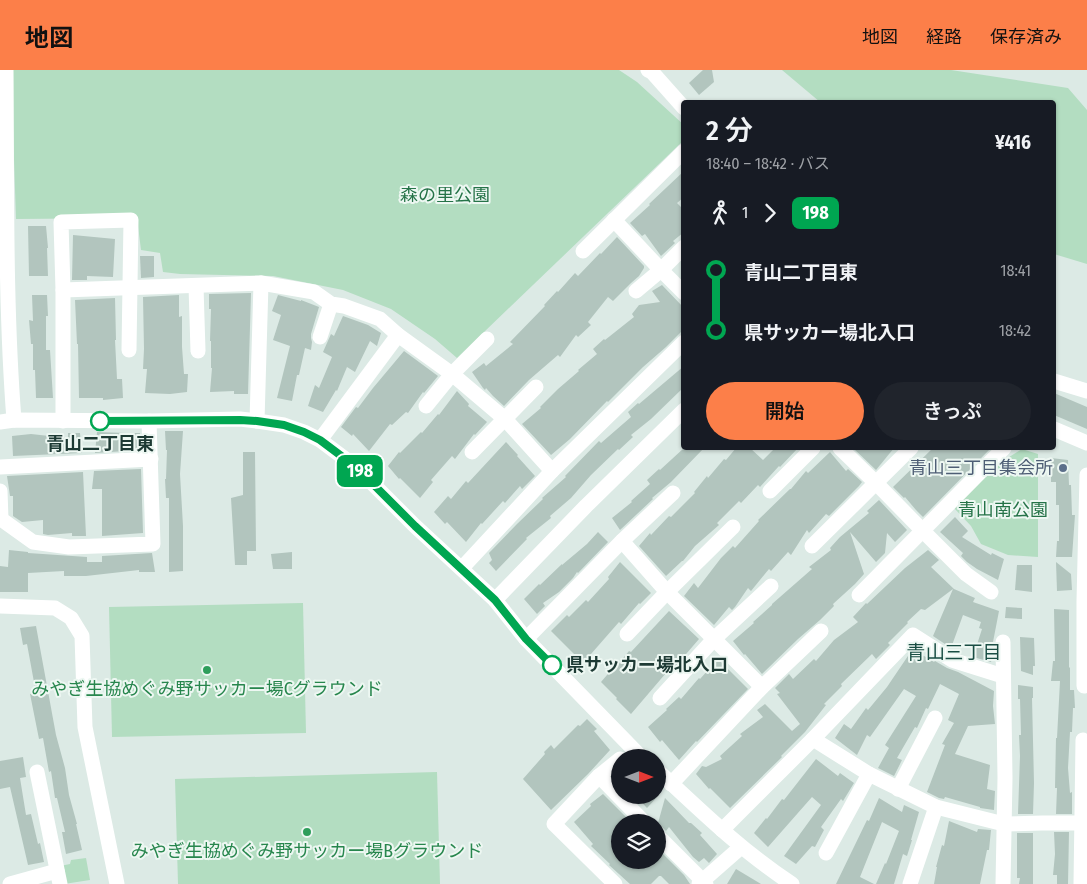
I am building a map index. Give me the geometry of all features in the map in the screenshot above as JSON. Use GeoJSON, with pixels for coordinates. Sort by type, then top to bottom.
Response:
{"type":"FeatureCollection","features":[{"type":"Feature","properties":{"kind":"street"},"geometry":{"type":"LineString","coordinates":[[6,70],[3,208],[7,421],[257,421],[284,425],[320,440],[356,467],[415,526],[495,600],[526,639],[623,749]]}},
{"type":"Feature","properties":{"kind":"street"},"geometry":{"type":"LineString","coordinates":[[648,70],[652,72],[681,105]]}},
{"type":"Feature","properties":{"kind":"street"},"geometry":{"type":"LineString","coordinates":[[583,251],[681,154]]}},
{"type":"Feature","properties":{"kind":"street"},"geometry":{"type":"LineString","coordinates":[[63,421],[61,222],[131,220],[129,350]]}},
{"type":"Feature","properties":{"kind":"street"},"geometry":{"type":"LineString","coordinates":[[614,220],[681,290]]}},
{"type":"Feature","properties":{"kind":"street"},"geometry":{"type":"LineString","coordinates":[[636,291],[681,250]]}},
{"type":"Feature","properties":{"kind":"street"},"geometry":{"type":"LineString","coordinates":[[257,421],[261,283]]}},
{"type":"Feature","properties":{"kind":"street"},"geometry":{"type":"LineString","coordinates":[[63,290],[261,283],[314,292],[332,304],[344,306],[380,319],[398,335],[452,374],[505,419],[552,471]]}},
{"type":"Feature","properties":{"kind":"street"},"geometry":{"type":"LineString","coordinates":[[196,286],[198,351]]}},
{"type":"Feature","properties":{"kind":"street"},"geometry":{"type":"LineString","coordinates":[[320,337],[332,304]]}},
{"type":"Feature","properties":{"kind":"street"},"geometry":{"type":"LineString","coordinates":[[320,440],[398,335]]}},
{"type":"Feature","properties":{"kind":"street"},"geometry":{"type":"LineString","coordinates":[[426,406],[452,374],[488,339]]}},
{"type":"Feature","properties":{"kind":"street"},"geometry":{"type":"LineString","coordinates":[[462,568],[552,471],[681,345]]}},
{"type":"Feature","properties":{"kind":"street"},"geometry":{"type":"LineString","coordinates":[[1056,382],[1087,391]]}},
{"type":"Feature","properties":{"kind":"street"},"geometry":{"type":"LineString","coordinates":[[472,452],[536,387]]}},
{"type":"Feature","properties":{"kind":"street"},"geometry":{"type":"LineString","coordinates":[[495,600],[593,499],[681,413]]}},
{"type":"Feature","properties":{"kind":"street"},"geometry":{"type":"LineString","coordinates":[[0,491],[1,519],[33,542],[69,547],[153,544],[149,421]]}},
{"type":"Feature","properties":{"kind":"street"},"geometry":{"type":"LineString","coordinates":[[1056,430],[1087,443]]}},
{"type":"Feature","properties":{"kind":"street"},"geometry":{"type":"LineString","coordinates":[[770,491],[811,450]]}},
{"type":"Feature","properties":{"kind":"street"},"geometry":{"type":"LineString","coordinates":[[842,450],[966,574],[991,592]]}},
{"type":"Feature","properties":{"kind":"street"},"geometry":{"type":"LineString","coordinates":[[812,546],[909,450]]}},
{"type":"Feature","properties":{"kind":"street"},"geometry":{"type":"LineString","coordinates":[[859,595],[1002,450]]}},
{"type":"Feature","properties":{"kind":"street"},"geometry":{"type":"LineString","coordinates":[[0,467],[151,459]]}},
{"type":"Feature","properties":{"kind":"street"},"geometry":{"type":"LineString","coordinates":[[1084,686],[1087,476]]}},
{"type":"Feature","properties":{"kind":"street"},"geometry":{"type":"LineString","coordinates":[[526,639],[622,541],[673,493]]}},
{"type":"Feature","properties":{"kind":"street"},"geometry":{"type":"LineString","coordinates":[[627,634],[733,527]]}},
{"type":"Feature","properties":{"kind":"street"},"geometry":{"type":"LineString","coordinates":[[622,541],[667,592],[762,687]]}},
{"type":"Feature","properties":{"kind":"street"},"geometry":{"type":"LineString","coordinates":[[660,698],[714,639],[771,586]]}},
{"type":"Feature","properties":{"kind":"street"},"geometry":{"type":"LineString","coordinates":[[0,606],[55,608],[71,618],[82,636],[85,727],[116,884]]}},
{"type":"Feature","properties":{"kind":"street"},"geometry":{"type":"LineString","coordinates":[[671,784],[762,687],[821,630]]}},
{"type":"Feature","properties":{"kind":"street"},"geometry":{"type":"LineString","coordinates":[[722,830],[913,635],[952,660],[1003,676]]}},
{"type":"Feature","properties":{"kind":"street"},"geometry":{"type":"LineString","coordinates":[[1003,642],[1004,884]]}},
{"type":"Feature","properties":{"kind":"street"},"geometry":{"type":"LineString","coordinates":[[898,789],[935,718]]}},
{"type":"Feature","properties":{"kind":"street"},"geometry":{"type":"LineString","coordinates":[[813,739],[869,774],[936,807],[1004,824],[1042,822],[1084,823]]}},
{"type":"Feature","properties":{"kind":"street"},"geometry":{"type":"LineString","coordinates":[[1081,884],[1084,823],[1083,740]]}},
{"type":"Feature","properties":{"kind":"street"},"geometry":{"type":"LineString","coordinates":[[611,768],[599,776],[554,824],[615,884]]}},
{"type":"Feature","properties":{"kind":"street"},"geometry":{"type":"LineString","coordinates":[[10,884],[59,877],[37,772]]}},
{"type":"Feature","properties":{"kind":"street"},"geometry":{"type":"LineString","coordinates":[[826,853],[869,774]]}},
{"type":"Feature","properties":{"kind":"street"},"geometry":{"type":"LineString","coordinates":[[599,776],[636,814]]}},
{"type":"Feature","properties":{"kind":"street"},"geometry":{"type":"LineString","coordinates":[[666,779],[741,847],[792,884]]}},
{"type":"Feature","properties":{"kind":"street"},"geometry":{"type":"LineString","coordinates":[[910,884],[936,807]]}},
{"type":"Feature","properties":{"kind":"street"},"geometry":{"type":"LineString","coordinates":[[666,844],[703,883],[741,847]]}},
{"type":"Feature","properties":{"kind":"green space","name":"森の里公園"},"geometry":{"type":"Polygon","coordinates":[[[11,70],[619,70],[637,82],[681,122],[681,143],[457,358],[435,339],[391,309],[343,290],[273,276],[163,272],[160,253],[141,250],[137,218],[16,219],[11,70]]]}},
{"type":"Feature","properties":{"kind":"green space"},"geometry":{"type":"Polygon","coordinates":[[[782,70],[951,70],[1068,88],[1087,110],[1087,264],[1056,255],[1056,100],[818,100],[782,70]]]}},
{"type":"Feature","properties":{"kind":"green space","name":"青山南公園"},"geometry":{"type":"Polygon","coordinates":[[[1020,450],[1038,454],[1038,557],[1008,555],[981,544],[971,526],[954,508],[1001,462],[1020,450]]]}},
{"type":"Feature","properties":{"kind":"green space","name":"みやぎ生協めぐみ野サッカー場Cグラウンド"},"geometry":{"type":"Polygon","coordinates":[[[303,603],[306,733],[112,737],[109,607],[303,603]]]}},
{"type":"Feature","properties":{"kind":"green space","name":"みやぎ生協めぐみ野サッカー場Bグラウンド"},"geometry":{"type":"Polygon","coordinates":[[[437,772],[440,884],[178,884],[175,779],[437,772]]]}},
{"type":"Feature","properties":{"kind":"green space"},"geometry":{"type":"Polygon","coordinates":[[[86,858],[90,880],[64,884],[60,866],[70,864],[71,860],[86,858]]]}},
{"type":"Feature","properties":{"kind":"building"},"geometry":{"type":"Polygon","coordinates":[[[703,70],[712,70],[714,82],[699,95],[689,83],[703,70]]]}},
{"type":"Feature","properties":{"kind":"building"},"geometry":{"type":"Polygon","coordinates":[[[681,174],[681,200],[677,203],[681,207],[681,234],[661,256],[645,234],[642,236],[630,223],[681,174]]]}},
{"type":"Feature","properties":{"kind":"building"},"geometry":{"type":"Polygon","coordinates":[[[28,226],[46,226],[48,276],[29,276],[28,226]]]}},
{"type":"Feature","properties":{"kind":"building"},"geometry":{"type":"Polygon","coordinates":[[[73,235],[115,239],[113,277],[87,276],[87,280],[72,280],[73,235]]]}},
{"type":"Feature","properties":{"kind":"building"},"geometry":{"type":"Polygon","coordinates":[[[617,237],[644,266],[639,276],[613,301],[608,297],[588,322],[591,325],[578,337],[576,335],[560,357],[558,355],[529,380],[504,406],[486,388],[485,390],[483,388],[472,372],[484,363],[486,366],[513,344],[510,342],[557,291],[575,273],[578,276],[617,237]]]}},
{"type":"Feature","properties":{"kind":"building"},"geometry":{"type":"Polygon","coordinates":[[[140,256],[154,256],[154,277],[141,278],[140,256]]]}},
{"type":"Feature","properties":{"kind":"building"},"geometry":{"type":"Polygon","coordinates":[[[662,285],[681,305],[681,332],[551,455],[522,424],[597,354],[593,349],[634,317],[632,314],[639,305],[660,302],[652,291],[662,285]]]}},
{"type":"Feature","properties":{"kind":"building"},"geometry":{"type":"Polygon","coordinates":[[[251,293],[248,394],[234,394],[234,391],[210,392],[212,368],[209,294],[251,293]]]}},
{"type":"Feature","properties":{"kind":"building"},"geometry":{"type":"Polygon","coordinates":[[[32,295],[47,295],[46,350],[50,350],[53,398],[36,398],[33,344],[31,344],[29,320],[33,321],[32,295]]]}},
{"type":"Feature","properties":{"kind":"building"},"geometry":{"type":"Polygon","coordinates":[[[179,295],[179,317],[182,316],[184,374],[188,374],[187,392],[170,394],[145,393],[147,369],[143,369],[143,297],[179,295]]]}},
{"type":"Feature","properties":{"kind":"building"},"geometry":{"type":"Polygon","coordinates":[[[278,295],[301,300],[319,307],[311,334],[311,350],[305,348],[292,401],[277,398],[290,346],[273,340],[281,315],[272,311],[278,295]]]}},
{"type":"Feature","properties":{"kind":"building"},"geometry":{"type":"Polygon","coordinates":[[[115,298],[117,379],[122,379],[123,398],[103,400],[103,398],[79,398],[75,300],[115,298]]]}},
{"type":"Feature","properties":{"kind":"building"},"geometry":{"type":"Polygon","coordinates":[[[343,316],[368,325],[381,333],[377,346],[370,341],[355,372],[347,367],[337,391],[323,412],[308,406],[315,385],[319,388],[332,357],[323,352],[331,334],[334,336],[343,316]]]}},
{"type":"Feature","properties":{"kind":"building"},"geometry":{"type":"Polygon","coordinates":[[[404,351],[438,376],[423,392],[408,413],[406,412],[392,425],[390,424],[369,451],[353,434],[352,436],[341,427],[404,351]]]}},
{"type":"Feature","properties":{"kind":"building"},"geometry":{"type":"Polygon","coordinates":[[[681,369],[681,390],[651,419],[631,435],[633,437],[591,475],[571,498],[550,516],[551,518],[526,538],[496,571],[489,563],[492,560],[489,553],[542,498],[566,477],[599,441],[601,443],[631,417],[628,412],[681,369]]]}},
{"type":"Feature","properties":{"kind":"building"},"geometry":{"type":"Polygon","coordinates":[[[457,391],[469,404],[468,406],[487,422],[474,434],[455,459],[452,456],[431,480],[433,482],[420,498],[388,466],[399,452],[422,433],[439,415],[457,391]]]}},
{"type":"Feature","properties":{"kind":"building"},"geometry":{"type":"Polygon","coordinates":[[[1056,394],[1087,407],[1087,429],[1056,416],[1056,394]]]}},
{"type":"Feature","properties":{"kind":"building"},"geometry":{"type":"Polygon","coordinates":[[[165,431],[183,431],[180,474],[183,571],[169,572],[169,498],[166,498],[167,450],[165,431]]]}},
{"type":"Feature","properties":{"kind":"building"},"geometry":{"type":"Polygon","coordinates":[[[97,432],[140,433],[141,450],[95,453],[97,432]]]}},
{"type":"Feature","properties":{"kind":"building"},"geometry":{"type":"Polygon","coordinates":[[[68,433],[80,433],[82,453],[13,456],[12,436],[31,434],[68,438],[68,433]]]}},
{"type":"Feature","properties":{"kind":"building"},"geometry":{"type":"Polygon","coordinates":[[[506,442],[535,476],[522,489],[520,486],[505,503],[503,501],[481,523],[466,542],[447,522],[445,524],[434,512],[448,496],[451,499],[466,481],[468,483],[506,442]]]}},
{"type":"Feature","properties":{"kind":"building"},"geometry":{"type":"Polygon","coordinates":[[[682,450],[702,450],[620,530],[612,518],[650,484],[647,480],[682,450]]]}},
{"type":"Feature","properties":{"kind":"building"},"geometry":{"type":"Polygon","coordinates":[[[734,450],[752,450],[763,460],[773,450],[796,450],[760,487],[758,485],[741,503],[739,501],[717,523],[719,525],[695,546],[683,561],[666,576],[639,546],[650,533],[651,535],[695,493],[707,476],[708,478],[724,459],[726,460],[734,450]]]}},
{"type":"Feature","properties":{"kind":"building"},"geometry":{"type":"Polygon","coordinates":[[[855,450],[892,450],[876,470],[855,450]]]}},
{"type":"Feature","properties":{"kind":"building"},"geometry":{"type":"Polygon","coordinates":[[[931,450],[989,450],[923,517],[893,487],[931,450]]]}},
{"type":"Feature","properties":{"kind":"building"},"geometry":{"type":"Polygon","coordinates":[[[243,452],[255,452],[256,551],[247,551],[247,565],[235,565],[231,498],[243,495],[243,452]]]}},
{"type":"Feature","properties":{"kind":"building"},"geometry":{"type":"Polygon","coordinates":[[[830,452],[846,471],[848,469],[862,482],[829,516],[826,514],[809,533],[807,530],[791,555],[788,552],[771,571],[769,569],[751,591],[748,588],[735,607],[732,610],[729,607],[714,625],[684,596],[694,583],[698,588],[721,558],[733,546],[735,548],[758,520],[791,489],[806,471],[808,473],[830,452]]]}},
{"type":"Feature","properties":{"kind":"building"},"geometry":{"type":"Polygon","coordinates":[[[1051,458],[1068,460],[1072,515],[1075,515],[1072,557],[1056,557],[1057,541],[1059,541],[1059,505],[1056,505],[1056,482],[1051,482],[1051,458]]]}},
{"type":"Feature","properties":{"kind":"building"},"geometry":{"type":"Polygon","coordinates":[[[141,469],[143,533],[102,536],[102,489],[92,489],[94,471],[141,469]]]}},
{"type":"Feature","properties":{"kind":"building"},"geometry":{"type":"Polygon","coordinates":[[[83,472],[86,536],[72,536],[72,533],[43,534],[43,520],[22,522],[13,516],[13,496],[10,496],[7,476],[83,472]]]}},
{"type":"Feature","properties":{"kind":"building"},"geometry":{"type":"Polygon","coordinates":[[[879,500],[907,530],[895,542],[887,533],[885,553],[876,562],[850,532],[864,574],[833,604],[834,606],[820,620],[762,674],[733,641],[812,569],[809,567],[831,550],[830,548],[840,537],[869,513],[867,511],[879,500]]]}},
{"type":"Feature","properties":{"kind":"building"},"geometry":{"type":"Polygon","coordinates":[[[955,517],[968,531],[962,537],[991,555],[992,553],[1004,559],[998,580],[967,562],[961,556],[963,553],[940,532],[955,517]]]}},
{"type":"Feature","properties":{"kind":"building"},"geometry":{"type":"Polygon","coordinates":[[[598,532],[608,542],[559,592],[543,603],[545,606],[537,614],[524,599],[587,544],[598,532]]]}},
{"type":"Feature","properties":{"kind":"building"},"geometry":{"type":"Polygon","coordinates":[[[9,550],[87,557],[87,562],[102,562],[102,556],[152,553],[155,572],[139,572],[139,570],[86,576],[64,576],[64,571],[28,573],[28,592],[0,592],[0,566],[8,567],[9,550]]]}},
{"type":"Feature","properties":{"kind":"building"},"geometry":{"type":"Polygon","coordinates":[[[928,550],[939,560],[931,567],[954,589],[975,598],[973,602],[999,611],[991,662],[973,657],[982,629],[979,628],[981,622],[963,615],[951,648],[933,636],[953,589],[925,610],[921,609],[888,643],[890,645],[876,659],[872,654],[841,684],[842,686],[824,704],[826,705],[805,732],[730,808],[696,774],[702,766],[706,767],[722,759],[720,756],[742,736],[740,734],[763,717],[757,710],[765,704],[792,731],[800,724],[777,694],[780,693],[775,688],[789,674],[793,679],[814,659],[816,661],[834,640],[858,622],[853,617],[866,603],[928,550]]]}},
{"type":"Feature","properties":{"kind":"building"},"geometry":{"type":"Polygon","coordinates":[[[292,552],[292,569],[273,569],[271,554],[292,552]]]}},
{"type":"Feature","properties":{"kind":"building"},"geometry":{"type":"Polygon","coordinates":[[[620,562],[651,593],[639,603],[621,624],[619,622],[584,662],[551,631],[586,600],[588,602],[609,579],[608,577],[620,562]]]}},
{"type":"Feature","properties":{"kind":"building"},"geometry":{"type":"Polygon","coordinates":[[[1056,562],[1071,574],[1072,590],[1057,591],[1056,562]]]}},
{"type":"Feature","properties":{"kind":"building"},"geometry":{"type":"Polygon","coordinates":[[[1017,565],[1032,565],[1032,592],[1015,590],[1017,565]]]}},
{"type":"Feature","properties":{"kind":"building"},"geometry":{"type":"Polygon","coordinates":[[[1006,607],[1022,608],[1022,619],[1005,618],[1006,607]]]}},
{"type":"Feature","properties":{"kind":"building"},"geometry":{"type":"Polygon","coordinates":[[[1054,609],[1069,610],[1070,690],[1074,690],[1075,708],[1073,708],[1072,732],[1070,732],[1068,768],[1070,793],[1072,792],[1072,814],[1056,814],[1056,738],[1060,681],[1051,681],[1053,661],[1055,661],[1054,609]]]}},
{"type":"Feature","properties":{"kind":"building"},"geometry":{"type":"Polygon","coordinates":[[[669,611],[699,639],[668,675],[666,673],[631,714],[601,682],[669,611]]]}},
{"type":"Feature","properties":{"kind":"building"},"geometry":{"type":"Polygon","coordinates":[[[36,626],[56,735],[65,768],[69,795],[82,850],[66,854],[62,832],[65,832],[57,798],[55,798],[43,738],[39,739],[30,694],[36,693],[27,644],[23,645],[20,628],[36,626]]]}},
{"type":"Feature","properties":{"kind":"building"},"geometry":{"type":"Polygon","coordinates":[[[1020,637],[1034,638],[1035,666],[1033,666],[1033,675],[1021,671],[1020,637]]]}},
{"type":"Feature","properties":{"kind":"building"},"geometry":{"type":"Polygon","coordinates":[[[912,650],[994,691],[995,724],[968,726],[955,754],[990,765],[987,789],[995,791],[994,810],[980,808],[945,797],[944,799],[939,798],[927,792],[945,745],[942,744],[954,723],[948,720],[959,694],[940,684],[917,728],[915,727],[897,758],[902,760],[894,776],[878,768],[889,748],[885,745],[916,696],[904,689],[870,737],[867,735],[857,755],[835,738],[844,724],[851,729],[866,708],[868,710],[887,687],[912,650]]]}},
{"type":"Feature","properties":{"kind":"building"},"geometry":{"type":"Polygon","coordinates":[[[718,659],[748,689],[679,760],[662,740],[660,742],[648,727],[679,697],[681,699],[718,659]]]}},
{"type":"Feature","properties":{"kind":"building"},"geometry":{"type":"Polygon","coordinates":[[[1018,685],[1033,687],[1033,814],[1018,814],[1019,735],[1021,735],[1018,685]]]}},
{"type":"Feature","properties":{"kind":"building"},"geometry":{"type":"Polygon","coordinates":[[[587,719],[597,729],[594,731],[610,750],[551,810],[523,779],[551,745],[554,749],[578,725],[580,726],[587,719]]]}},
{"type":"Feature","properties":{"kind":"building"},"geometry":{"type":"Polygon","coordinates":[[[23,757],[26,777],[20,778],[26,815],[31,814],[44,862],[28,865],[10,787],[0,789],[0,761],[23,757]]]}},
{"type":"Feature","properties":{"kind":"building"},"geometry":{"type":"Polygon","coordinates":[[[816,759],[838,776],[840,773],[854,783],[843,801],[841,799],[821,827],[824,830],[815,847],[812,846],[796,864],[784,856],[821,805],[812,797],[768,847],[754,833],[782,799],[784,800],[816,759]]]}},
{"type":"Feature","properties":{"kind":"building"},"geometry":{"type":"Polygon","coordinates":[[[603,794],[623,814],[611,814],[611,867],[591,846],[593,844],[574,822],[591,806],[590,804],[603,794]]]}},
{"type":"Feature","properties":{"kind":"building"},"geometry":{"type":"Polygon","coordinates":[[[879,798],[902,812],[904,805],[919,812],[907,856],[903,854],[894,884],[876,884],[899,831],[882,822],[860,877],[874,884],[836,884],[867,820],[869,821],[879,798]]]}},
{"type":"Feature","properties":{"kind":"building"},"geometry":{"type":"Polygon","coordinates":[[[666,799],[689,823],[702,833],[700,835],[717,854],[709,863],[704,858],[699,862],[669,827],[666,831],[666,814],[661,814],[663,804],[666,804],[666,799]]]}},
{"type":"Feature","properties":{"kind":"building"},"geometry":{"type":"Polygon","coordinates":[[[949,821],[977,832],[978,829],[991,830],[989,850],[987,850],[980,884],[934,884],[936,867],[942,845],[944,846],[949,821]]]}},
{"type":"Feature","properties":{"kind":"building"},"geometry":{"type":"Polygon","coordinates":[[[1054,832],[1069,832],[1068,884],[1057,884],[1057,875],[1053,875],[1055,854],[1054,832]]]}},
{"type":"Feature","properties":{"kind":"building"},"geometry":{"type":"Polygon","coordinates":[[[1017,833],[1033,833],[1033,884],[1019,884],[1020,878],[1017,878],[1017,833]]]}},
{"type":"Feature","properties":{"kind":"building"},"geometry":{"type":"Polygon","coordinates":[[[666,857],[690,884],[669,884],[659,876],[651,884],[630,884],[613,869],[666,869],[666,857]]]}},
{"type":"Feature","properties":{"kind":"building"},"geometry":{"type":"Polygon","coordinates":[[[736,869],[761,884],[727,884],[736,869]]]}},
{"type":"Feature","properties":{"kind":"bus line","name":"198"},"geometry":{"type":"LineString","coordinates":[[100,421],[257,421],[284,425],[320,440],[356,467],[415,526],[495,600],[526,639],[552,665]]}},
{"type":"Feature","properties":{"kind":"place","name":"青山二丁目東"},"geometry":{"type":"Point","coordinates":[100,421]}},
{"type":"Feature","properties":{"kind":"place","name":"青山三丁目集会所"},"geometry":{"type":"Point","coordinates":[1063,468]}},
{"type":"Feature","properties":{"kind":"place","name":"県サッカー場北入口"},"geometry":{"type":"Point","coordinates":[552,665]}},
{"type":"Feature","properties":{"kind":"place","name":"みやぎ生協めぐみ野サッカー場Cグラウンド"},"geometry":{"type":"Point","coordinates":[207,670]}},
{"type":"Feature","properties":{"kind":"place","name":"みやぎ生協めぐみ野サッカー場Bグラウンド"},"geometry":{"type":"Point","coordinates":[307,832]}},
{"type":"Feature","properties":{"kind":"district","name":"青山三丁目"},"geometry":{"type":"Point","coordinates":[954,652]}}]}
